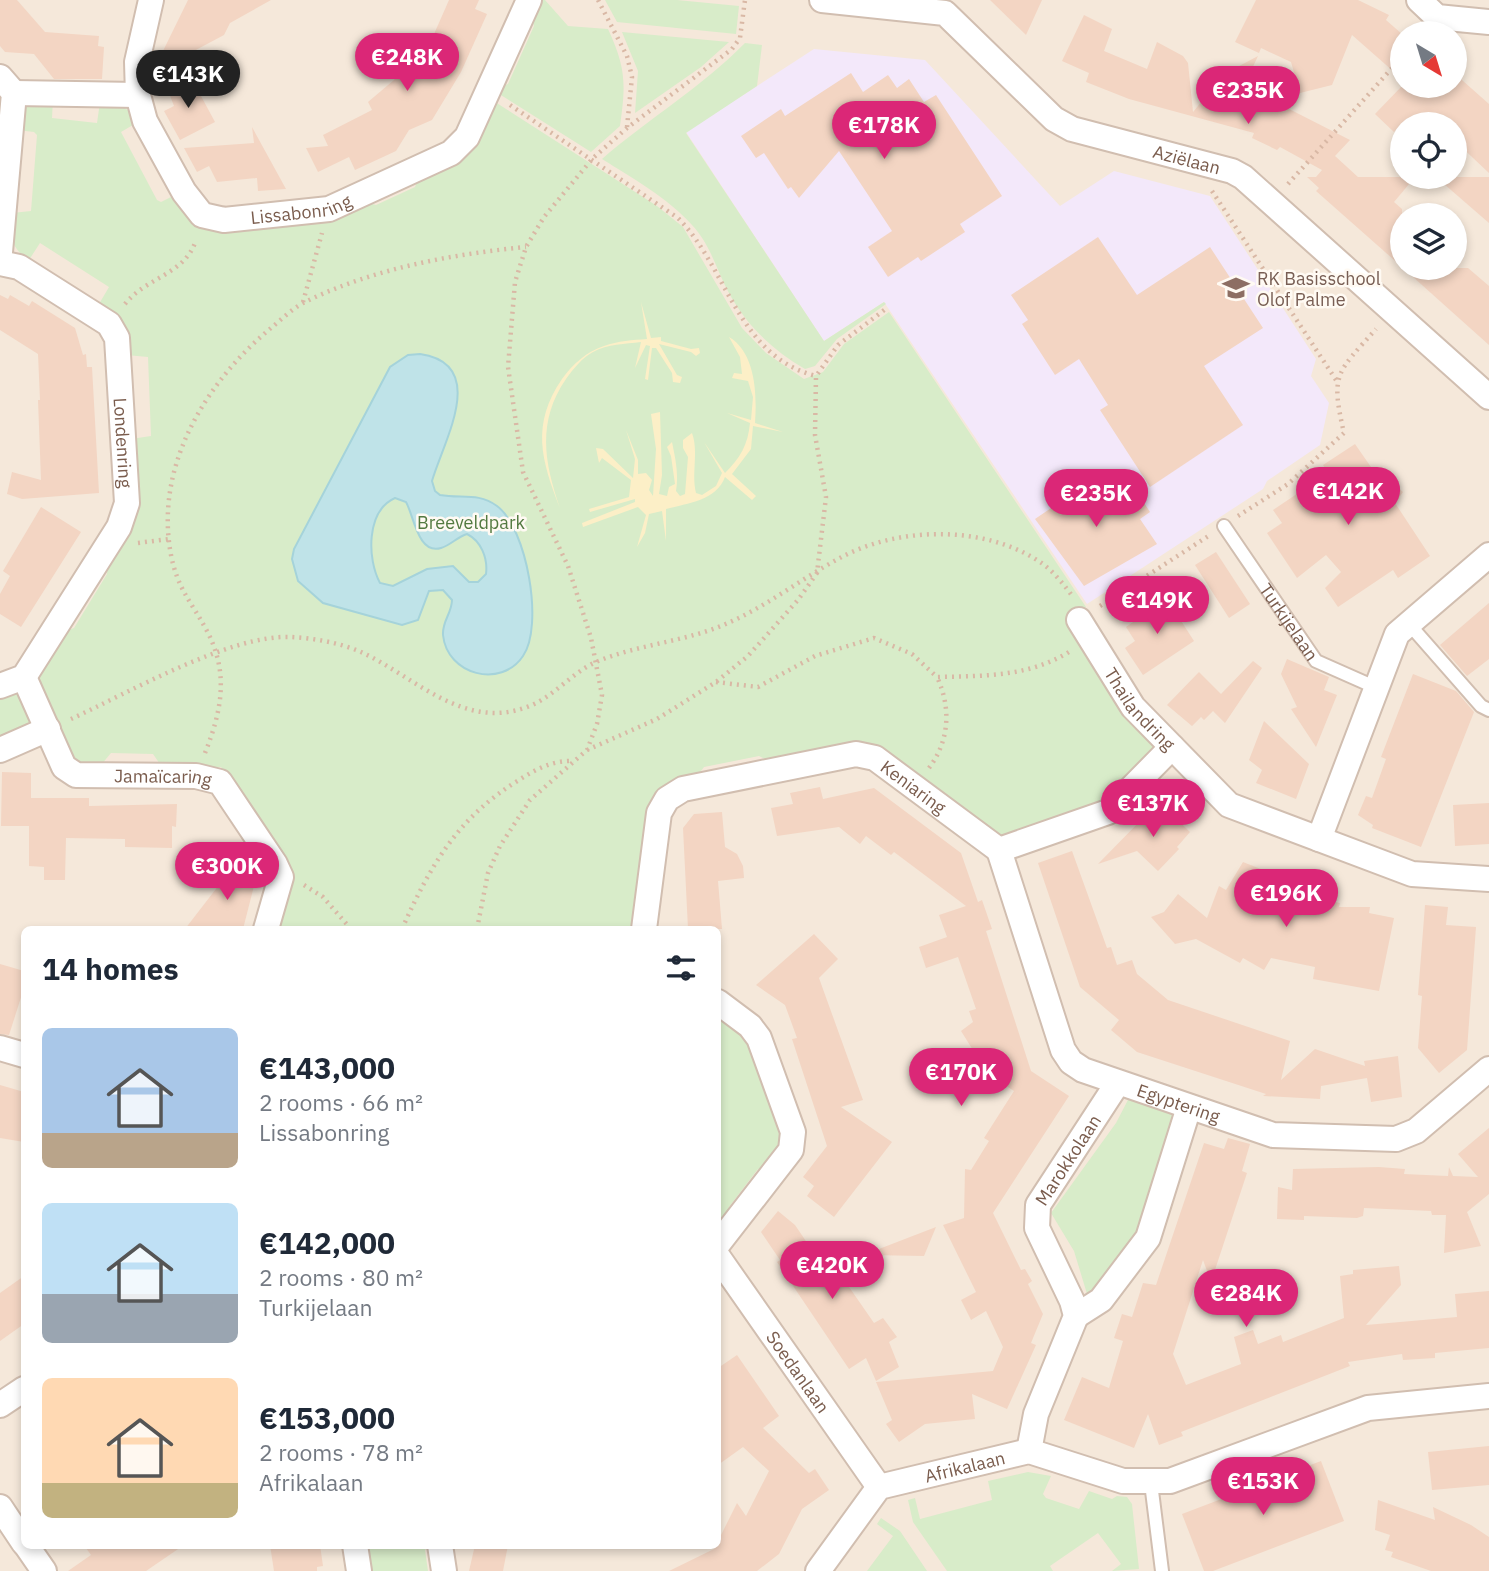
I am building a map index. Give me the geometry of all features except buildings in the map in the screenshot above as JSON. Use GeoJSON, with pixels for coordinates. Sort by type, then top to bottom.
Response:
{"type":"FeatureCollection","features":[{"type":"Feature","properties":{"kind":"street"},"geometry":{"type":"LineString","coordinates":[[151,0],[137,62],[138,95],[145,121],[184,192],[202,215]]}},
{"type":"Feature","properties":{"kind":"street","name":"Lissabonring"},"geometry":{"type":"LineString","coordinates":[[202,215],[224,220],[329,209],[451,153],[467,137],[529,0]]}},
{"type":"Feature","properties":{"kind":"street","name":"Aziëlaan"},"geometry":{"type":"LineString","coordinates":[[822,0],[948,6],[1054,119],[1072,129],[1218,167],[1244,177],[1489,397]]}},
{"type":"Feature","properties":{"kind":"street"},"geometry":{"type":"LineString","coordinates":[[1419,0],[1437,17],[1489,22]]}},
{"type":"Feature","properties":{"kind":"street"},"geometry":{"type":"LineString","coordinates":[[0,252],[7,85],[138,95]]}},
{"type":"Feature","properties":{"kind":"street"},"geometry":{"type":"LineString","coordinates":[[0,263],[19,267],[109,324]]}},
{"type":"Feature","properties":{"kind":"street","name":"Londenring"},"geometry":{"type":"LineString","coordinates":[[24,677],[119,527],[127,503],[117,338],[109,324]]}},
{"type":"Feature","properties":{"kind":"street"},"geometry":{"type":"LineString","coordinates":[[1319,839],[1397,634],[1489,555]]}},
{"type":"Feature","properties":{"kind":"street","name":"Thailandring"},"geometry":{"type":"LineString","coordinates":[[1085,625],[1133,707],[1229,805],[1412,874],[1489,878]]}},
{"type":"Feature","properties":{"kind":"street"},"geometry":{"type":"LineString","coordinates":[[0,685],[24,677]]}},
{"type":"Feature","properties":{"kind":"street","name":"Jamaïcaring"},"geometry":{"type":"LineString","coordinates":[[24,677],[64,766],[76,775],[196,776],[220,782],[281,877]]}},
{"type":"Feature","properties":{"kind":"street"},"geometry":{"type":"LineString","coordinates":[[0,750],[48,729]]}},
{"type":"Feature","properties":{"kind":"street"},"geometry":{"type":"LineString","coordinates":[[999,850],[1108,812],[1172,747]]}},
{"type":"Feature","properties":{"kind":"street","name":"Keniaring"},"geometry":{"type":"LineString","coordinates":[[644,926],[659,813],[667,799],[682,789],[856,754],[875,758],[999,850]]}},
{"type":"Feature","properties":{"kind":"street","name":"Egyptering"},"geometry":{"type":"LineString","coordinates":[[999,850],[1063,1050],[1071,1062],[1083,1070],[1117,1084],[1273,1135],[1396,1139],[1416,1131],[1489,1069]]}},
{"type":"Feature","properties":{"kind":"street"},"geometry":{"type":"LineString","coordinates":[[267,926],[281,877]]}},
{"type":"Feature","properties":{"kind":"street"},"geometry":{"type":"LineString","coordinates":[[721,1004],[750,1026],[759,1038],[793,1132],[794,1142],[721,1240]]}},
{"type":"Feature","properties":{"kind":"street"},"geometry":{"type":"LineString","coordinates":[[0,1048],[21,1054]]}},
{"type":"Feature","properties":{"kind":"street","name":"Marokkolaan"},"geometry":{"type":"LineString","coordinates":[[1076,1316],[1072,1301],[1037,1228],[1038,1205],[1117,1084]]}},
{"type":"Feature","properties":{"kind":"street"},"geometry":{"type":"LineString","coordinates":[[1029,1451],[1037,1414],[1076,1316],[1101,1300],[1148,1238],[1188,1107]]}},
{"type":"Feature","properties":{"kind":"street","name":"Soedanlaan"},"geometry":{"type":"LineString","coordinates":[[721,1261],[878,1488]]}},
{"type":"Feature","properties":{"kind":"street"},"geometry":{"type":"LineString","coordinates":[[0,1405],[21,1391]]}},
{"type":"Feature","properties":{"kind":"street","name":"Afrikalaan"},"geometry":{"type":"LineString","coordinates":[[878,1488],[1029,1451],[1101,1476],[1151,1483],[1170,1481],[1368,1408],[1489,1396]]}},
{"type":"Feature","properties":{"kind":"street"},"geometry":{"type":"LineString","coordinates":[[818,1571],[878,1488]]}},
{"type":"Feature","properties":{"kind":"street"},"geometry":{"type":"LineString","coordinates":[[0,1507],[21,1538]]}},
{"type":"Feature","properties":{"kind":"street"},"geometry":{"type":"LineString","coordinates":[[29,1549],[44,1571]]}},
{"type":"Feature","properties":{"kind":"street"},"geometry":{"type":"LineString","coordinates":[[356,1549],[359,1571]]}},
{"type":"Feature","properties":{"kind":"street"},"geometry":{"type":"LineString","coordinates":[[441,1549],[444,1571]]}},
{"type":"Feature","properties":{"kind":"lane","name":"Turkijelaan"},"geometry":{"type":"LineString","coordinates":[[1224,526],[1316,661],[1377,688]]}},
{"type":"Feature","properties":{"kind":"lane"},"geometry":{"type":"LineString","coordinates":[[1409,624],[1481,706],[1489,710]]}},
{"type":"Feature","properties":{"kind":"lane"},"geometry":{"type":"LineString","coordinates":[[1151,1483],[1162,1571]]}},
{"type":"Feature","properties":{"kind":"path"},"geometry":{"type":"LineString","coordinates":[[598,0],[627,55],[632,76],[627,128]]}},
{"type":"Feature","properties":{"kind":"path"},"geometry":{"type":"LineString","coordinates":[[587,750],[597,724],[601,695],[591,638],[568,566],[523,472],[508,367],[515,282],[526,247],[544,217],[593,158],[627,128],[732,49],[740,38],[745,0]]}},
{"type":"Feature","properties":{"kind":"path"},"geometry":{"type":"LineString","coordinates":[[1225,211],[1272,202],[1390,70]]}},
{"type":"Feature","properties":{"kind":"path"},"geometry":{"type":"LineString","coordinates":[[487,92],[593,158],[678,218],[695,235],[721,286],[755,337],[787,365],[816,376]]}},
{"type":"Feature","properties":{"kind":"path"},"geometry":{"type":"LineString","coordinates":[[1218,167],[1211,191],[1338,383]]}},
{"type":"Feature","properties":{"kind":"path"},"geometry":{"type":"LineString","coordinates":[[303,303],[329,209]]}},
{"type":"Feature","properties":{"kind":"path"},"geometry":{"type":"LineString","coordinates":[[109,324],[132,295],[186,260],[194,246],[202,215]]}},
{"type":"Feature","properties":{"kind":"path"},"geometry":{"type":"LineString","coordinates":[[196,776],[220,712],[223,680],[217,653],[176,582],[171,552],[168,516],[182,450],[193,416],[231,365],[303,303],[347,285],[432,261],[526,247]]}},
{"type":"Feature","properties":{"kind":"path"},"geometry":{"type":"LineString","coordinates":[[478,926],[488,873],[500,846],[530,800],[587,750],[657,719],[716,682],[748,656],[798,600],[817,572],[826,497],[815,435],[816,376],[838,345],[887,308]]}},
{"type":"Feature","properties":{"kind":"path"},"geometry":{"type":"LineString","coordinates":[[937,677],[1022,673],[1051,663],[1085,625],[1288,484],[1344,433],[1338,405],[1338,373],[1392,310]]}},
{"type":"Feature","properties":{"kind":"path"},"geometry":{"type":"LineString","coordinates":[[48,729],[217,653],[256,639],[291,637],[336,644],[361,652],[437,697],[492,713],[530,707],[595,663],[704,633],[729,623],[838,559],[869,545],[918,536],[960,535],[1016,550],[1045,565],[1085,625]]}},
{"type":"Feature","properties":{"kind":"path"},"geometry":{"type":"LineString","coordinates":[[716,682],[758,687],[815,656],[874,638],[912,654],[937,677],[945,695],[947,720],[940,753],[915,787]]}},
{"type":"Feature","properties":{"kind":"path"},"geometry":{"type":"LineString","coordinates":[[403,926],[425,878],[461,827],[491,798],[534,771],[560,760],[574,761]]}},
{"type":"Feature","properties":{"kind":"path"},"geometry":{"type":"LineString","coordinates":[[281,877],[302,884],[323,897],[348,926]]}},
{"type":"Feature","properties":{"kind":"shaded area"},"geometry":{"type":"Polygon","coordinates":[[[0,0],[1489,0],[1489,1571],[0,1571],[0,0]]]}},
{"type":"Feature","properties":{"kind":"shaded area"},"geometry":{"type":"Polygon","coordinates":[[[814,49],[925,60],[1060,206],[1114,171],[1210,196],[1316,359],[1311,376],[1329,403],[1320,445],[1267,481],[1263,489],[1087,604],[884,302],[824,341],[686,132],[814,49]]]}},
{"type":"Feature","properties":{"kind":"green space"},"geometry":{"type":"Polygon","coordinates":[[[537,0],[545,0],[568,26],[608,29],[618,55],[624,87],[620,126],[591,152],[496,92],[497,88],[508,84],[534,26],[531,14],[537,0]]]}},
{"type":"Feature","properties":{"kind":"green space"},"geometry":{"type":"Polygon","coordinates":[[[605,0],[677,0],[739,6],[736,34],[617,22],[605,0]]]}},
{"type":"Feature","properties":{"kind":"green space"},"geometry":{"type":"Polygon","coordinates":[[[622,32],[729,42],[701,67],[635,113],[638,71],[622,32]]]}},
{"type":"Feature","properties":{"kind":"green space"},"geometry":{"type":"Polygon","coordinates":[[[745,43],[762,45],[757,86],[686,133],[824,341],[884,302],[886,304],[837,339],[815,366],[805,369],[772,346],[745,318],[730,295],[704,241],[692,225],[661,197],[602,159],[711,74],[745,43]]]}},
{"type":"Feature","properties":{"kind":"green space","name":"Breeveldpark"},"geometry":{"type":"Polygon","coordinates":[[[53,99],[52,118],[97,123],[100,102],[126,109],[138,122],[121,132],[157,200],[161,202],[177,194],[189,214],[365,202],[376,205],[415,187],[419,177],[492,100],[657,206],[683,227],[742,328],[766,353],[804,379],[823,372],[844,344],[889,312],[1086,607],[1068,618],[1153,739],[1151,757],[1103,806],[1008,837],[999,836],[881,753],[773,763],[759,756],[704,767],[695,779],[675,784],[638,926],[277,926],[292,872],[221,767],[162,767],[153,754],[111,753],[101,765],[75,763],[40,687],[38,676],[61,633],[74,628],[107,574],[105,562],[131,439],[151,436],[148,357],[126,355],[99,304],[109,287],[40,243],[29,260],[12,240],[12,213],[31,211],[37,135],[34,132],[17,130],[25,110],[37,101],[53,99]]]}},
{"type":"Feature","properties":{"kind":"green space"},"geometry":{"type":"Polygon","coordinates":[[[0,693],[17,693],[25,702],[35,724],[0,739],[0,693]]]}},
{"type":"Feature","properties":{"kind":"green space"},"geometry":{"type":"Polygon","coordinates":[[[721,1012],[745,1030],[786,1139],[769,1167],[758,1169],[729,1207],[730,1217],[721,1230],[721,1012]]]}},
{"type":"Feature","properties":{"kind":"green space"},"geometry":{"type":"Polygon","coordinates":[[[1129,1098],[1177,1114],[1131,1246],[1091,1307],[1074,1251],[1051,1213],[1116,1123],[1129,1098]]]}},
{"type":"Feature","properties":{"kind":"green space"},"geometry":{"type":"Polygon","coordinates":[[[1028,1472],[1051,1476],[1043,1494],[1046,1498],[1079,1509],[1089,1491],[1112,1499],[1117,1496],[1127,1497],[1132,1504],[1139,1569],[1112,1571],[1121,1564],[1098,1533],[1050,1566],[1053,1571],[947,1571],[913,1522],[908,1500],[915,1498],[920,1519],[992,1500],[988,1481],[1028,1472]]]}},
{"type":"Feature","properties":{"kind":"green space"},"geometry":{"type":"Polygon","coordinates":[[[881,1518],[900,1531],[927,1571],[867,1571],[893,1536],[877,1524],[881,1518]]]}},
{"type":"Feature","properties":{"kind":"green space"},"geometry":{"type":"Polygon","coordinates":[[[364,1549],[426,1549],[428,1571],[367,1571],[364,1549]]]}},
{"type":"Feature","properties":{"kind":"sand"},"geometry":{"type":"Polygon","coordinates":[[[641,302],[651,338],[661,337],[661,341],[691,349],[699,348],[700,353],[696,356],[691,352],[659,344],[677,375],[682,377],[680,383],[673,382],[672,373],[656,348],[652,348],[648,380],[645,379],[650,346],[646,345],[635,368],[641,342],[599,349],[575,367],[557,395],[547,426],[547,458],[560,508],[548,474],[542,442],[546,411],[552,395],[562,379],[586,355],[609,344],[647,339],[641,302]]]}},
{"type":"Feature","properties":{"kind":"sand"},"geometry":{"type":"Polygon","coordinates":[[[729,337],[745,353],[750,364],[755,388],[755,423],[783,432],[753,426],[751,449],[732,474],[756,496],[752,500],[725,477],[721,485],[708,496],[666,509],[666,541],[662,511],[649,514],[645,533],[637,547],[646,515],[638,507],[583,527],[582,523],[635,502],[635,499],[590,512],[589,509],[629,497],[631,480],[602,458],[599,463],[596,448],[603,449],[633,478],[635,459],[626,430],[638,460],[638,474],[646,473],[652,480],[649,490],[653,496],[656,449],[651,414],[660,412],[662,475],[659,494],[667,496],[669,487],[675,484],[667,447],[672,442],[677,472],[676,491],[680,496],[685,494],[688,457],[683,448],[683,440],[692,433],[696,493],[702,495],[716,486],[722,473],[704,442],[725,473],[735,462],[745,445],[750,423],[727,413],[751,420],[753,397],[748,381],[732,378],[734,373],[742,374],[740,357],[729,337]]]}},
{"type":"Feature","properties":{"kind":"water"},"geometry":{"type":"Polygon","coordinates":[[[420,354],[441,361],[453,373],[457,388],[451,426],[432,481],[435,491],[440,495],[483,499],[497,506],[517,534],[524,555],[532,601],[529,642],[523,656],[502,672],[476,673],[454,660],[443,635],[452,600],[443,590],[429,591],[418,620],[402,625],[323,603],[298,581],[292,559],[294,549],[390,367],[408,355],[420,354]],[[395,498],[385,504],[374,524],[371,549],[380,583],[393,586],[427,569],[453,566],[469,582],[478,582],[486,574],[482,551],[476,541],[467,534],[441,548],[433,549],[427,546],[418,533],[406,502],[395,498]]]}},
{"type":"Feature","properties":{"kind":"place","name":"RK Basisschool Olof Palme"},"geometry":{"type":"Point","coordinates":[1236,288]}}]}
